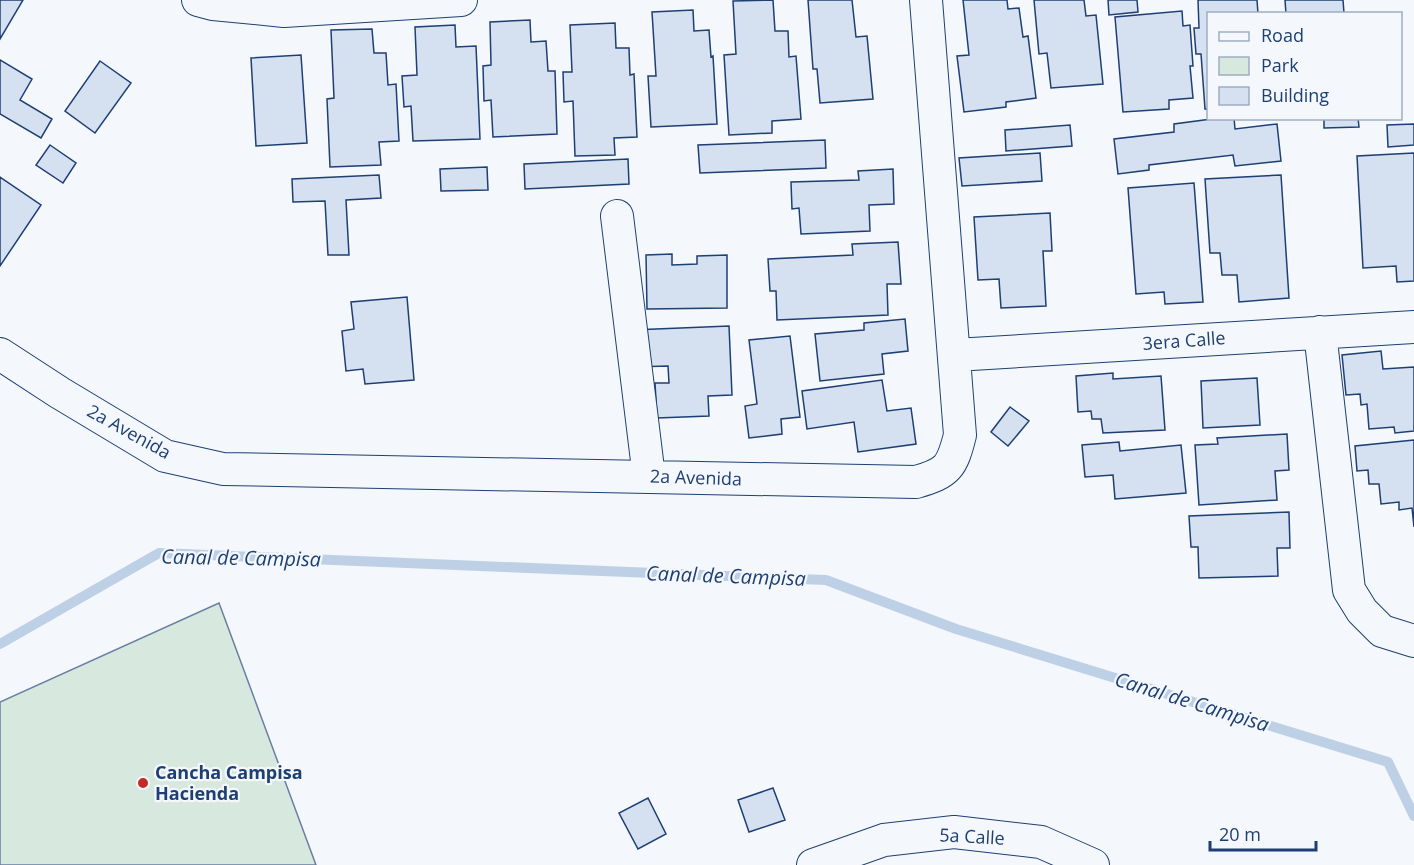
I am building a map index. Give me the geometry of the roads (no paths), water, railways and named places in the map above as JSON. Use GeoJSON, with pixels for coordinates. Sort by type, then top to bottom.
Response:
{"type":"FeatureCollection","features":[{"type":"Feature","properties":{"kind":"street"},"geometry":{"type":"LineString","coordinates":[[198,0],[213,4],[284,11],[461,0]]}},
{"type":"Feature","properties":{"kind":"street","name":"2a Avenida"},"geometry":{"type":"LineString","coordinates":[[0,354],[165,456],[223,469],[916,482],[935,476],[953,461],[960,435],[926,0]]}},
{"type":"Feature","properties":{"kind":"street"},"geometry":{"type":"LineString","coordinates":[[617,216],[649,477]]}},
{"type":"Feature","properties":{"kind":"street","name":"3era Calle"},"geometry":{"type":"LineString","coordinates":[[955,355],[1414,327]]}},
{"type":"Feature","properties":{"kind":"street"},"geometry":{"type":"LineString","coordinates":[[1320,332],[1349,590],[1362,611],[1382,631],[1414,641]]}},
{"type":"Feature","properties":{"kind":"street","name":"5a Calle"},"geometry":{"type":"LineString","coordinates":[[831,862],[884,840],[954,832],[1041,842],[1093,865]]}},
{"type":"Feature","properties":{"kind":"waterway","name":"Canal de Campisa"},"geometry":{"type":"LineString","coordinates":[[0,644],[159,553],[826,580],[956,629],[1388,762],[1414,816]]}},
{"type":"Feature","properties":{"kind":"place","name":"Cancha Campisa Hacienda"},"geometry":{"type":"Point","coordinates":[143,783]}}]}
